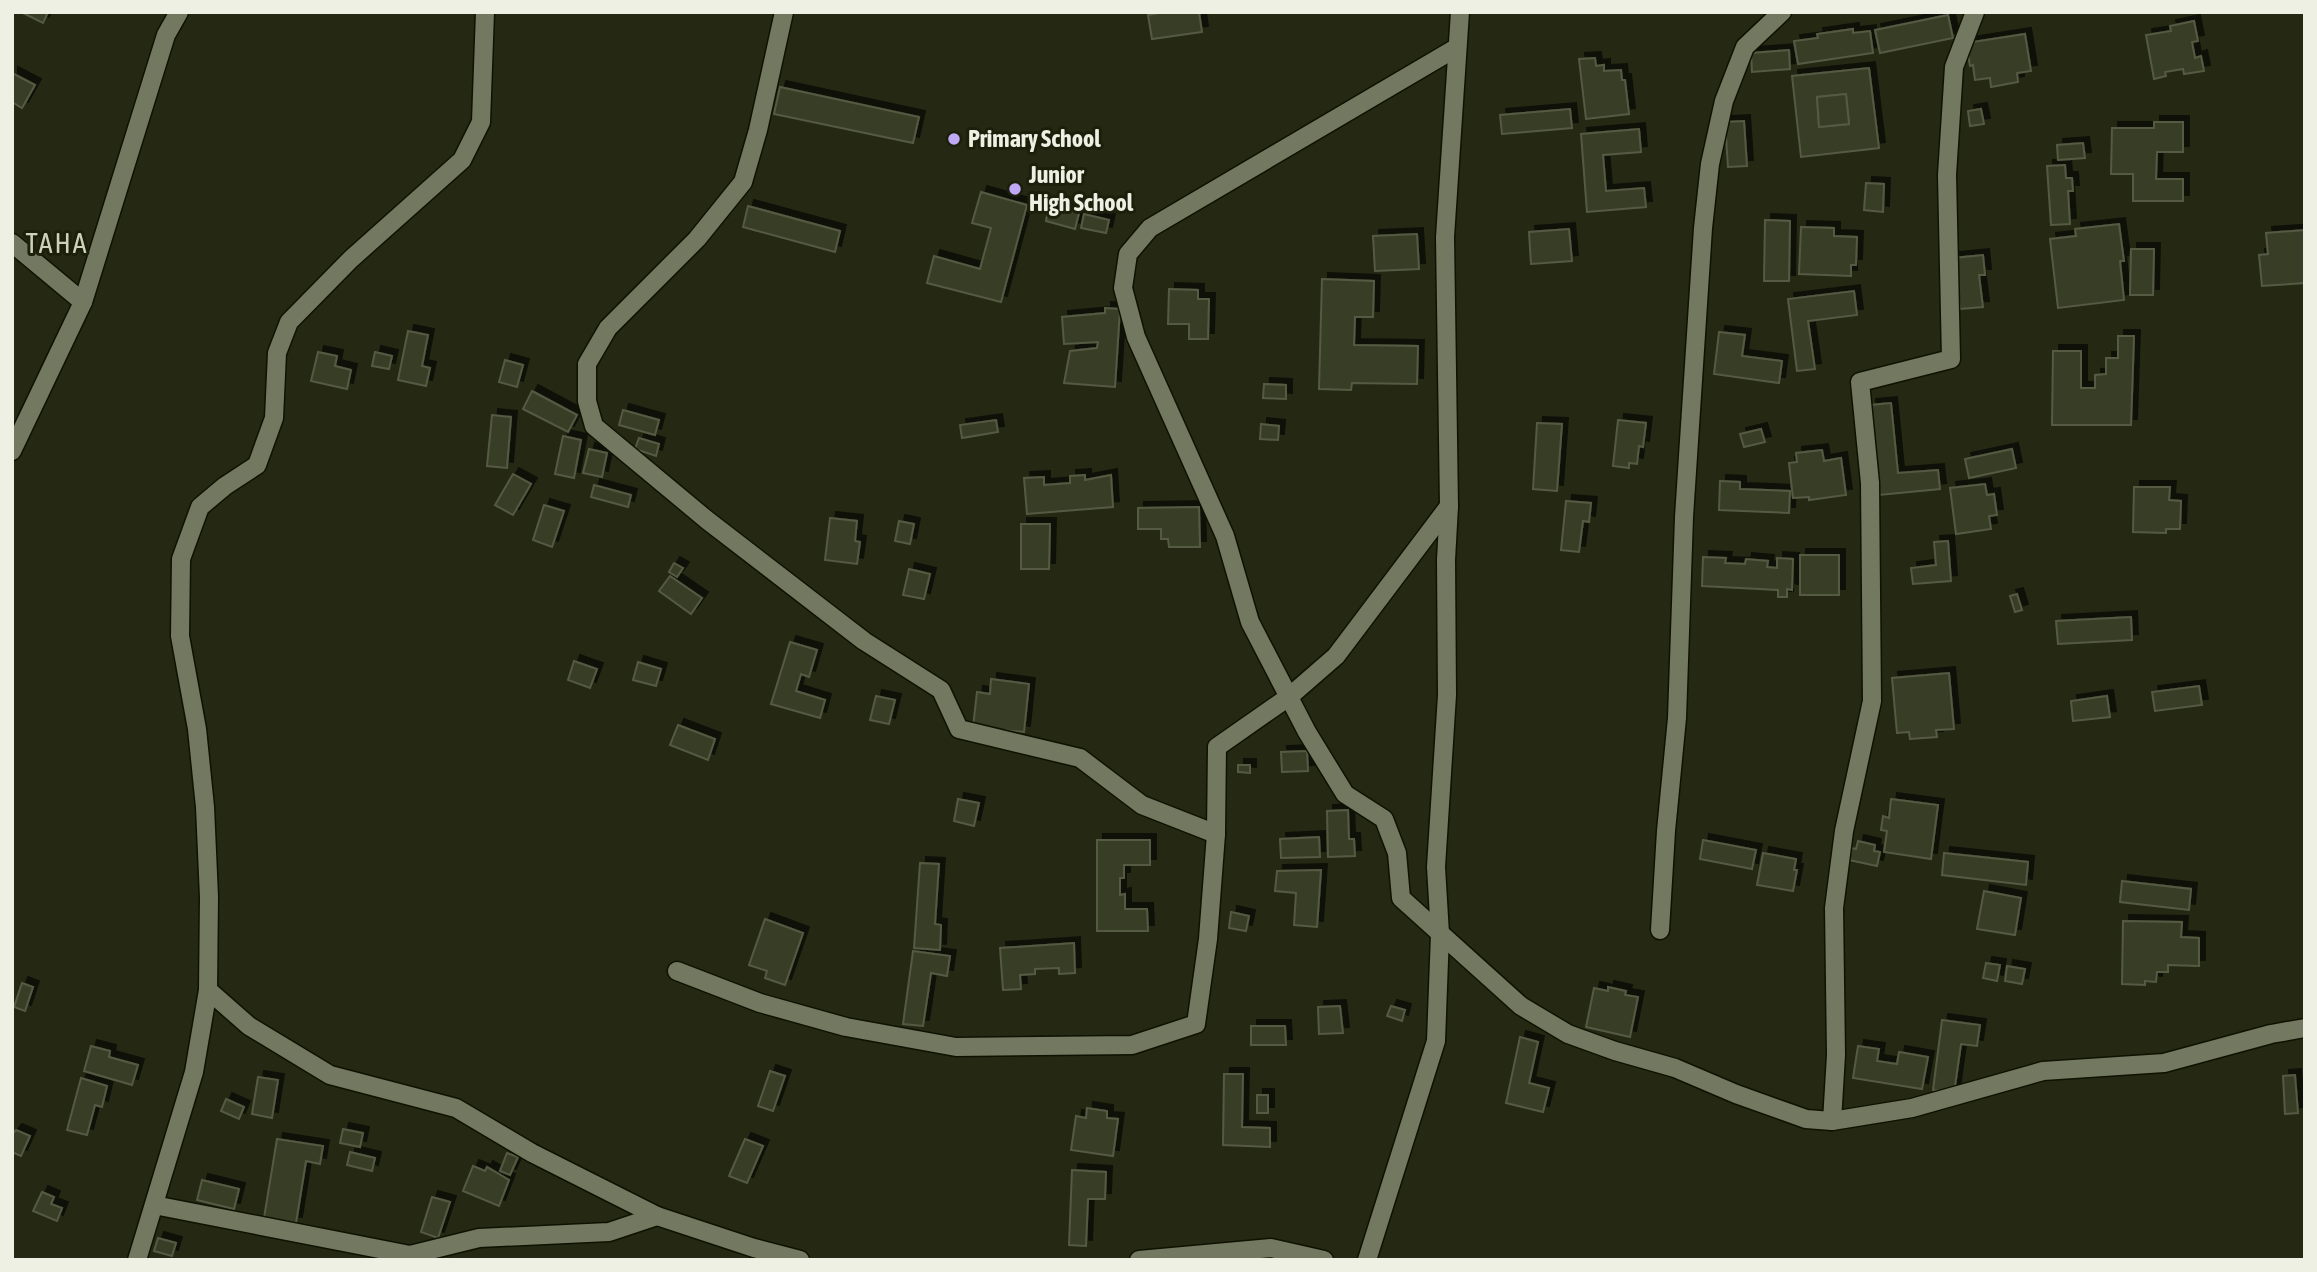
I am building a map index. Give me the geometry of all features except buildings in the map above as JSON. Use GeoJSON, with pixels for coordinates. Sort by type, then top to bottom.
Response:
{"type":"FeatureCollection","features":[{"type":"Feature","properties":{"kind":"street"},"geometry":{"type":"LineString","coordinates":[[12,452],[83,302],[166,34],[179,12]]}},
{"type":"Feature","properties":{"kind":"street"},"geometry":{"type":"LineString","coordinates":[[137,1260],[194,1072],[208,990],[209,897],[205,807],[197,729],[180,636],[181,559],[200,507],[257,465],[274,418],[277,353],[289,322],[351,259],[462,160],[481,122],[485,12]]}},
{"type":"Feature","properties":{"kind":"street"},"geometry":{"type":"LineString","coordinates":[[784,12],[758,130],[743,182],[696,239],[608,328],[587,364],[587,401],[594,426],[707,520],[864,641],[941,690],[959,729],[1080,758],[1142,805],[1216,834]]}},
{"type":"Feature","properties":{"kind":"street"},"geometry":{"type":"LineString","coordinates":[[1367,1260],[1436,1041],[1440,934],[1436,867],[1447,695],[1446,560],[1449,506],[1445,237],[1460,12]]}},
{"type":"Feature","properties":{"kind":"street"},"geometry":{"type":"LineString","coordinates":[[1660,930],[1677,718],[1684,517],[1703,228],[1710,164],[1724,101],[1745,47],[1782,12]]}},
{"type":"Feature","properties":{"kind":"street"},"geometry":{"type":"LineString","coordinates":[[1832,1121],[1836,1055],[1834,908],[1844,831],[1872,701],[1870,483],[1860,382],[1951,359],[1947,175],[1954,66],[1975,12]]}},
{"type":"Feature","properties":{"kind":"street"},"geometry":{"type":"LineString","coordinates":[[1456,48],[1150,228],[1128,254],[1123,288],[1136,337],[1225,536],[1250,622],[1307,732],[1345,794],[1384,819],[1396,853],[1401,898],[1521,1006],[1568,1034],[1675,1068],[1807,1119],[1832,1121],[1912,1108],[2043,1071],[2164,1063],[2271,1034],[2305,1028]]}},
{"type":"Feature","properties":{"kind":"street"},"geometry":{"type":"LineString","coordinates":[[12,243],[83,302]]}},
{"type":"Feature","properties":{"kind":"street"},"geometry":{"type":"LineString","coordinates":[[677,971],[760,1003],[846,1027],[956,1047],[1132,1045],[1196,1024],[1208,939],[1216,834],[1217,747],[1290,696],[1336,656],[1449,506]]}},
{"type":"Feature","properties":{"kind":"street"},"geometry":{"type":"LineString","coordinates":[[208,990],[249,1026],[330,1075],[456,1108],[532,1153],[657,1216],[800,1260]]}},
{"type":"Feature","properties":{"kind":"street"},"geometry":{"type":"LineString","coordinates":[[154,1205],[410,1255],[479,1238],[609,1232],[657,1216]]}},
{"type":"Feature","properties":{"kind":"street"},"geometry":{"type":"LineString","coordinates":[[1139,1260],[1271,1248],[1324,1260]]}},
{"type":"Feature","properties":{"kind":"place","name":"Primary School"},"geometry":{"type":"Point","coordinates":[954,139]}},
{"type":"Feature","properties":{"kind":"place","name":"Junior High School"},"geometry":{"type":"Point","coordinates":[1015,189]}},
{"type":"Feature","properties":{"kind":"district","name":"TAHA"},"geometry":{"type":"Point","coordinates":[57,243]}}]}
